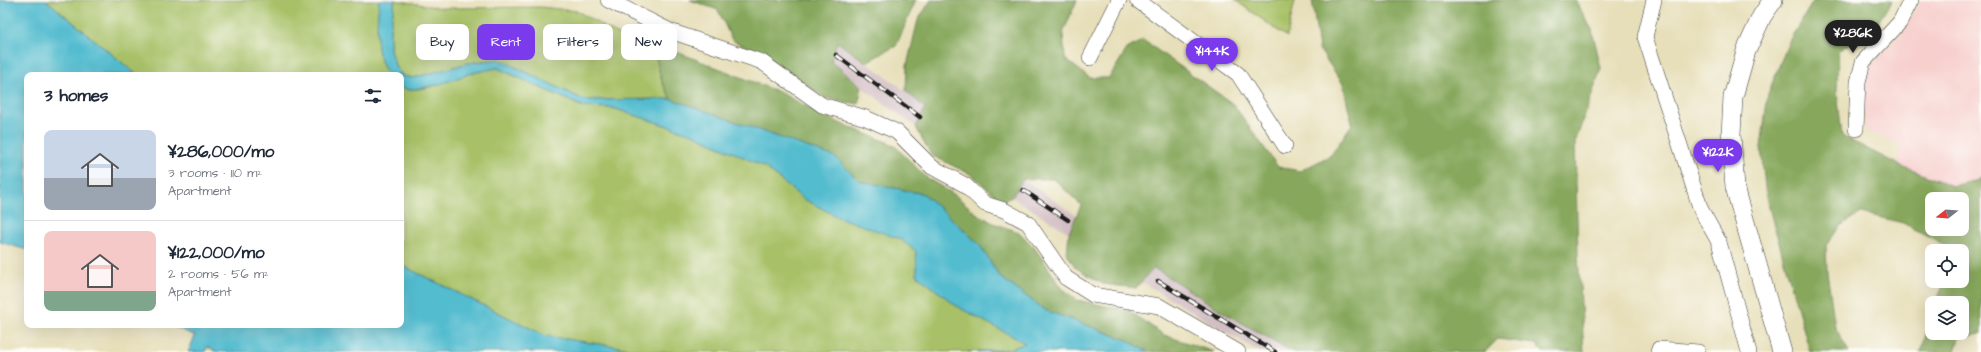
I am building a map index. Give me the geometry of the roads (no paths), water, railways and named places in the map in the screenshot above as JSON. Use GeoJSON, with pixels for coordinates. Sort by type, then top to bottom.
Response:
{"type":"FeatureCollection","features":[{"type":"Feature","properties":{"kind":"street"},"geometry":{"type":"LineString","coordinates":[[608,0],[670,31],[762,62],[822,105],[866,118],[897,132],[932,167],[965,185],[985,204],[1004,210],[1028,223],[1066,278],[1072,282],[1093,295],[1159,306],[1238,352]]}},
{"type":"Feature","properties":{"kind":"street"},"geometry":{"type":"LineString","coordinates":[[1090,58],[1119,0]]}},
{"type":"Feature","properties":{"kind":"street"},"geometry":{"type":"LineString","coordinates":[[1137,0],[1238,74],[1285,146]]}},
{"type":"Feature","properties":{"kind":"street"},"geometry":{"type":"LineString","coordinates":[[1654,0],[1645,37],[1701,210],[1719,242],[1749,352]]}},
{"type":"Feature","properties":{"kind":"street"},"geometry":{"type":"LineString","coordinates":[[1773,0],[1762,16],[1746,51],[1733,97],[1731,136],[1735,187],[1782,352]]}},
{"type":"Feature","properties":{"kind":"street"},"geometry":{"type":"LineString","coordinates":[[1856,129],[1858,82],[1863,62],[1900,22],[1911,0]]}},
{"type":"Feature","properties":{"kind":"street"},"geometry":{"type":"LineString","coordinates":[[1658,352],[1659,349],[1698,352]]}},
{"type":"Feature","properties":{"kind":"water"},"geometry":{"type":"Polygon","coordinates":[[[0,0],[46,0],[133,72],[24,72],[24,249],[0,242],[0,0]]]}},
{"type":"Feature","properties":{"kind":"water"},"geometry":{"type":"Polygon","coordinates":[[[379,0],[395,0],[390,29],[390,50],[396,68],[400,72],[386,72],[380,57],[377,39],[379,0]]]}},
{"type":"Feature","properties":{"kind":"water"},"geometry":{"type":"Polygon","coordinates":[[[501,60],[584,100],[671,99],[835,157],[859,181],[924,194],[979,244],[1000,277],[1045,310],[1127,340],[1148,352],[968,352],[1011,349],[1025,343],[958,307],[917,275],[916,251],[900,239],[838,217],[802,198],[765,167],[695,135],[613,108],[584,107],[497,68],[472,73],[437,85],[408,90],[404,88],[404,76],[413,78],[468,63],[501,60]]]}},
{"type":"Feature","properties":{"kind":"water"},"geometry":{"type":"Polygon","coordinates":[[[404,266],[546,336],[652,352],[216,352],[207,347],[205,352],[188,352],[195,336],[178,328],[404,328],[404,266]]]}},
{"type":"Feature","properties":{"kind":"railway"},"geometry":{"type":"LineString","coordinates":[[836,55],[920,117]]}},
{"type":"Feature","properties":{"kind":"railway"},"geometry":{"type":"LineString","coordinates":[[1023,190],[1068,220]]}},
{"type":"Feature","properties":{"kind":"railway"},"geometry":{"type":"LineString","coordinates":[[1158,281],[1275,352]]}}]}
